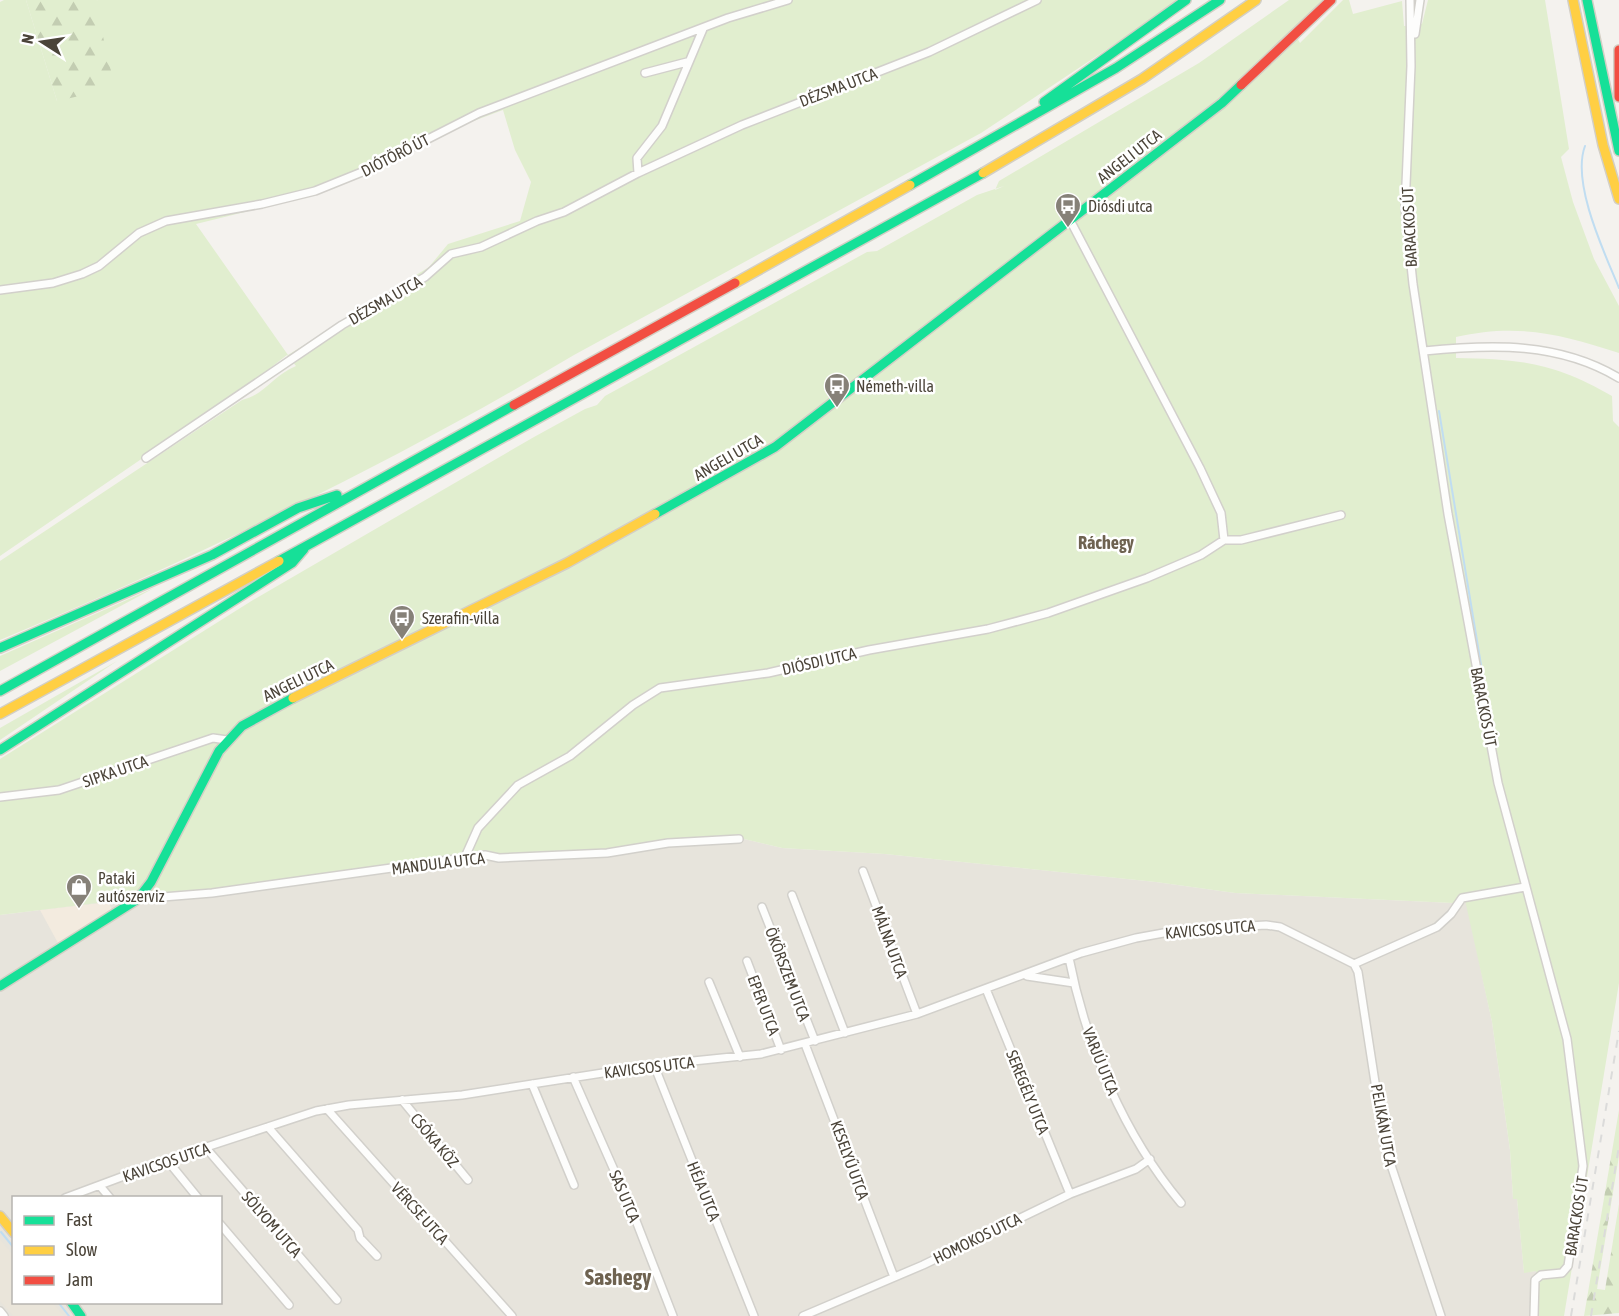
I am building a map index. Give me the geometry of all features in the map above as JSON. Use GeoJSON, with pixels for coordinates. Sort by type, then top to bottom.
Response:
{"type":"FeatureCollection","features":[{"type":"Feature","properties":{"kind":"main road"},"geometry":{"type":"LineString","coordinates":[[1027,120],[1042,103],[1186,0]]}},
{"type":"Feature","properties":{"kind":"main road"},"geometry":{"type":"LineString","coordinates":[[0,691],[363,487],[1027,120],[1116,68],[1220,0]]}},
{"type":"Feature","properties":{"kind":"main road"},"geometry":{"type":"LineString","coordinates":[[0,714],[1042,140],[1152,73],[1256,0]]}},
{"type":"Feature","properties":{"kind":"main road","name":"ANGELI UTCA"},"geometry":{"type":"LineString","coordinates":[[138,899],[150,882],[212,763],[227,740],[254,718],[567,563],[775,447],[867,380],[1222,103],[1331,0]]}},
{"type":"Feature","properties":{"kind":"main road"},"geometry":{"type":"LineString","coordinates":[[1568,0],[1580,31]]}},
{"type":"Feature","properties":{"kind":"main road"},"geometry":{"type":"LineString","coordinates":[[1574,0],[1603,145],[1619,199]]}},
{"type":"Feature","properties":{"kind":"main road"},"geometry":{"type":"LineString","coordinates":[[1587,0],[1598,61],[1619,152]]}},
{"type":"Feature","properties":{"kind":"main road"},"geometry":{"type":"LineString","coordinates":[[1619,50],[1619,97]]}},
{"type":"Feature","properties":{"kind":"main road"},"geometry":{"type":"LineString","coordinates":[[0,648],[212,555],[298,508],[363,487]]}},
{"type":"Feature","properties":{"kind":"main road"},"geometry":{"type":"LineString","coordinates":[[0,750],[292,563],[310,543]]}},
{"type":"Feature","properties":{"kind":"main road"},"geometry":{"type":"LineString","coordinates":[[0,986],[138,899]]}},
{"type":"Feature","properties":{"kind":"main road"},"geometry":{"type":"LineString","coordinates":[[72,1304],[81,1316]]}},
{"type":"Feature","properties":{"kind":"street","name":"DIÓTÖRŐ ÚT"},"geometry":{"type":"LineString","coordinates":[[0,290],[53,283],[82,274],[99,266],[139,233],[166,221],[262,204],[315,191],[367,170],[479,113],[728,18],[788,0]]}},
{"type":"Feature","properties":{"kind":"street","name":"DÉZSMA UTCA"},"geometry":{"type":"LineString","coordinates":[[146,458],[342,325],[425,277],[451,254],[481,247],[537,221],[564,212],[742,125],[929,52],[1037,0]]}},
{"type":"Feature","properties":{"kind":"street","name":"BARACKOS ÚT"},"geometry":{"type":"LineString","coordinates":[[1410,0],[1411,66],[1406,208],[1411,274],[1448,514],[1486,721],[1506,819],[1567,1039],[1583,1166],[1568,1266],[1562,1273],[1541,1275],[1535,1280],[1534,1316]]}},
{"type":"Feature","properties":{"kind":"street","name":"BARACKOS ÚT"},"geometry":{"type":"LineString","coordinates":[[1411,66],[1420,0]]}},
{"type":"Feature","properties":{"kind":"street"},"geometry":{"type":"LineString","coordinates":[[639,174],[637,158],[662,126],[687,62],[703,29]]}},
{"type":"Feature","properties":{"kind":"street"},"geometry":{"type":"LineString","coordinates":[[645,74],[687,62]]}},
{"type":"Feature","properties":{"kind":"street"},"geometry":{"type":"LineString","coordinates":[[1070,220],[1200,468],[1221,513],[1224,540]]}},
{"type":"Feature","properties":{"kind":"street"},"geometry":{"type":"LineString","coordinates":[[1424,351],[1495,346],[1536,349],[1576,359],[1619,378]]}},
{"type":"Feature","properties":{"kind":"street","name":"DIÓSDI UTCA"},"geometry":{"type":"LineString","coordinates":[[465,857],[478,828],[518,785],[570,756],[633,705],[660,688],[768,673],[869,650],[988,629],[1048,613],[1138,581],[1201,555],[1224,540],[1241,540],[1341,515]]}},
{"type":"Feature","properties":{"kind":"street","name":"SIPKA UTCA"},"geometry":{"type":"LineString","coordinates":[[0,797],[59,790],[213,738],[227,740]]}},
{"type":"Feature","properties":{"kind":"street","name":"MANDULA UTCA"},"geometry":{"type":"LineString","coordinates":[[138,899],[212,892],[465,857],[489,855],[499,858],[607,853],[668,843],[739,839]]}},
{"type":"Feature","properties":{"kind":"street","name":"MÁLNA UTCA"},"geometry":{"type":"LineString","coordinates":[[863,871],[917,1014]]}},
{"type":"Feature","properties":{"kind":"street"},"geometry":{"type":"LineString","coordinates":[[1354,964],[1437,926],[1451,914],[1462,898],[1525,887]]}},
{"type":"Feature","properties":{"kind":"street"},"geometry":{"type":"LineString","coordinates":[[792,895],[845,1033]]}},
{"type":"Feature","properties":{"kind":"street","name":"ÖKÖRSZEM UTCA"},"geometry":{"type":"LineString","coordinates":[[762,907],[815,1041]]}},
{"type":"Feature","properties":{"kind":"street","name":"KAVICSOS UTCA"},"geometry":{"type":"LineString","coordinates":[[68,1196],[167,1160],[327,1110],[462,1095],[654,1065],[741,1057],[781,1050],[917,1014],[1069,958],[1158,934],[1266,925],[1280,927],[1354,964]]}},
{"type":"Feature","properties":{"kind":"street","name":"VARJÚ UTCA"},"geometry":{"type":"LineString","coordinates":[[1069,958],[1074,983],[1098,1060],[1150,1159],[1181,1203]]}},
{"type":"Feature","properties":{"kind":"street","name":"EPER UTCA"},"geometry":{"type":"LineString","coordinates":[[747,961],[781,1050]]}},
{"type":"Feature","properties":{"kind":"street","name":"PELIKÁN UTCA"},"geometry":{"type":"LineString","coordinates":[[1354,964],[1366,1020],[1390,1167],[1441,1316]]}},
{"type":"Feature","properties":{"kind":"street"},"geometry":{"type":"LineString","coordinates":[[1048,966],[1051,980]]}},
{"type":"Feature","properties":{"kind":"street","name":"KAVICSOS UTCA"},"geometry":{"type":"LineString","coordinates":[[1024,976],[1074,983]]}},
{"type":"Feature","properties":{"kind":"street"},"geometry":{"type":"LineString","coordinates":[[709,982],[741,1057]]}},
{"type":"Feature","properties":{"kind":"street","name":"SEREGÉLY UTCA"},"geometry":{"type":"LineString","coordinates":[[986,989],[1070,1194]]}},
{"type":"Feature","properties":{"kind":"street","name":"KESELYŰ UTCA"},"geometry":{"type":"LineString","coordinates":[[805,1044],[894,1276]]}},
{"type":"Feature","properties":{"kind":"street","name":"HÉJA UTCA"},"geometry":{"type":"LineString","coordinates":[[654,1065],[754,1316]]}},
{"type":"Feature","properties":{"kind":"street","name":"SAS UTCA"},"geometry":{"type":"LineString","coordinates":[[573,1077],[629,1203],[673,1316]]}},
{"type":"Feature","properties":{"kind":"street"},"geometry":{"type":"LineString","coordinates":[[532,1084],[574,1185]]}},
{"type":"Feature","properties":{"kind":"street","name":"CSÓKA KÖZ"},"geometry":{"type":"LineString","coordinates":[[402,1100],[468,1180]]}},
{"type":"Feature","properties":{"kind":"street","name":"VÉRCSE UTCA"},"geometry":{"type":"LineString","coordinates":[[327,1110],[512,1316]]}},
{"type":"Feature","properties":{"kind":"street"},"geometry":{"type":"LineString","coordinates":[[268,1127],[358,1230],[360,1238],[377,1256]]}},
{"type":"Feature","properties":{"kind":"street","name":"SÓLYOM UTCA"},"geometry":{"type":"LineString","coordinates":[[206,1148],[337,1300]]}},
{"type":"Feature","properties":{"kind":"street","name":"HOMOKOS UTCA"},"geometry":{"type":"LineString","coordinates":[[803,1316],[1070,1194],[1127,1173],[1150,1159]]}},
{"type":"Feature","properties":{"kind":"street"},"geometry":{"type":"LineString","coordinates":[[167,1160],[197,1196]]}},
{"type":"Feature","properties":{"kind":"street"},"geometry":{"type":"LineString","coordinates":[[100,1186],[109,1196]]}},
{"type":"Feature","properties":{"kind":"street"},"geometry":{"type":"LineString","coordinates":[[222,1226],[289,1305]]}},
{"type":"Feature","properties":{"kind":"street"},"geometry":{"type":"LineString","coordinates":[[0,1311],[4,1316]]}},
{"type":"Feature","properties":{"kind":"shaded area"},"geometry":{"type":"Polygon","coordinates":[[[740,838],[782,848],[885,854],[1156,882],[1235,893],[1453,903],[1466,900],[1492,1022],[1510,1150],[1513,1198],[1517,1199],[1524,1272],[1536,1271],[1535,1316],[0,1316],[0,915],[465,857],[740,838]]]}},
{"type":"Feature","properties":{"kind":"shaded area"},"geometry":{"type":"Polygon","coordinates":[[[109,902],[112,911],[58,943],[40,910],[109,902]]]}},
{"type":"Feature","properties":{"kind":"shaded area"},"geometry":{"type":"Polygon","coordinates":[[[0,1239],[12,1254],[12,1304],[54,1304],[64,1316],[13,1316],[0,1301],[0,1239]]]}},
{"type":"Feature","properties":{"kind":"green space"},"geometry":{"type":"Polygon","coordinates":[[[26,0],[57,101],[95,1],[98,0],[1181,0],[981,133],[574,355],[435,434],[220,542],[0,640],[0,561],[242,400],[257,394],[296,366],[287,355],[242,390],[0,556],[0,2],[26,0]],[[503,110],[436,135],[383,166],[314,195],[196,224],[288,355],[429,267],[448,244],[520,221],[531,182],[515,150],[503,110]]]}},
{"type":"Feature","properties":{"kind":"green space"},"geometry":{"type":"Polygon","coordinates":[[[26,0],[98,0],[95,2],[115,88],[57,101],[26,0]]]}},
{"type":"Feature","properties":{"kind":"green space"},"geometry":{"type":"Polygon","coordinates":[[[1289,0],[1324,0],[1292,29],[1300,43],[1343,0],[1349,0],[1353,14],[1402,1],[1404,26],[1422,24],[1428,0],[1545,0],[1569,149],[1561,157],[1573,202],[1594,259],[1619,306],[1619,353],[1558,336],[1499,331],[1456,337],[1456,358],[1519,362],[1573,376],[1612,396],[1613,421],[1619,427],[1619,983],[1564,1316],[1535,1316],[1536,1271],[1524,1273],[1517,1199],[1513,1199],[1510,1150],[1492,1022],[1465,900],[1453,903],[1235,893],[1156,882],[885,854],[782,848],[740,838],[668,843],[624,852],[489,855],[0,915],[0,759],[253,600],[534,437],[585,409],[597,405],[605,396],[867,252],[877,251],[977,195],[996,189],[999,181],[1199,63],[1289,0]]]}},
{"type":"Feature","properties":{"kind":"green space"},"geometry":{"type":"Polygon","coordinates":[[[156,587],[0,671],[0,656],[156,587]]]}},
{"type":"Feature","properties":{"kind":"green space"},"geometry":{"type":"Polygon","coordinates":[[[117,661],[0,740],[0,728],[117,661]]]}},
{"type":"Feature","properties":{"kind":"green space"},"geometry":{"type":"Polygon","coordinates":[[[1619,1110],[1619,1156],[1597,1289],[1605,1290],[1619,1204],[1619,1313],[1584,1316],[1619,1110]]]}},
{"type":"Feature","properties":{"kind":"waterway"},"geometry":{"type":"LineString","coordinates":[[1585,146],[1582,179],[1586,198],[1598,238],[1619,288]]}},
{"type":"Feature","properties":{"kind":"waterway"},"geometry":{"type":"LineString","coordinates":[[1439,411],[1484,683]]}},
{"type":"Feature","properties":{"kind":"waterway"},"geometry":{"type":"LineString","coordinates":[[1,1232],[12,1246]]}},
{"type":"Feature","properties":{"kind":"waterway"},"geometry":{"type":"LineString","coordinates":[[60,1304],[69,1316]]}},
{"type":"Feature","properties":{"kind":"railway"},"geometry":{"type":"LineString","coordinates":[[1571,1316],[1619,1031]]}},
{"type":"Feature","properties":{"kind":"railway"},"geometry":{"type":"LineString","coordinates":[[1591,1316],[1619,1146]]}},
{"type":"Feature","properties":{"kind":"traffic: fast"},"geometry":{"type":"LineString","coordinates":[[1044,102],[1186,0]]}},
{"type":"Feature","properties":{"kind":"traffic: fast"},"geometry":{"type":"LineString","coordinates":[[910,185],[1116,68],[1220,0]]}},
{"type":"Feature","properties":{"kind":"traffic: fast"},"geometry":{"type":"LineString","coordinates":[[1587,0],[1619,151]]}},
{"type":"Feature","properties":{"kind":"traffic: fast"},"geometry":{"type":"LineString","coordinates":[[655,514],[775,447],[1222,103],[1241,85]]}},
{"type":"Feature","properties":{"kind":"traffic: fast"},"geometry":{"type":"LineString","coordinates":[[279,561],[983,173]]}},
{"type":"Feature","properties":{"kind":"traffic: fast"},"geometry":{"type":"LineString","coordinates":[[0,691],[514,405]]}},
{"type":"Feature","properties":{"kind":"traffic: fast"},"geometry":{"type":"LineString","coordinates":[[0,648],[212,555],[298,508],[337,495]]}},
{"type":"Feature","properties":{"kind":"traffic: fast"},"geometry":{"type":"LineString","coordinates":[[0,750],[292,563],[304,549]]}},
{"type":"Feature","properties":{"kind":"traffic: fast"},"geometry":{"type":"LineString","coordinates":[[0,986],[138,899],[151,882],[219,751],[242,726],[293,698]]}},
{"type":"Feature","properties":{"kind":"traffic: fast"},"geometry":{"type":"LineString","coordinates":[[72,1304],[81,1316]]}},
{"type":"Feature","properties":{"kind":"traffic: slow"},"geometry":{"type":"LineString","coordinates":[[983,173],[1142,79],[1256,0]]}},
{"type":"Feature","properties":{"kind":"traffic: slow"},"geometry":{"type":"LineString","coordinates":[[1573,0],[1603,145],[1619,199]]}},
{"type":"Feature","properties":{"kind":"traffic: slow"},"geometry":{"type":"LineString","coordinates":[[735,283],[910,185]]}},
{"type":"Feature","properties":{"kind":"traffic: slow"},"geometry":{"type":"LineString","coordinates":[[293,698],[567,563],[655,514]]}},
{"type":"Feature","properties":{"kind":"traffic: slow"},"geometry":{"type":"LineString","coordinates":[[0,714],[279,561]]}},
{"type":"Feature","properties":{"kind":"traffic: slow"},"geometry":{"type":"LineString","coordinates":[[0,1216],[12,1231]]}},
{"type":"Feature","properties":{"kind":"traffic: jam"},"geometry":{"type":"LineString","coordinates":[[1241,85],[1331,0]]}},
{"type":"Feature","properties":{"kind":"traffic: jam"},"geometry":{"type":"LineString","coordinates":[[1619,50],[1619,97]]}},
{"type":"Feature","properties":{"kind":"traffic: jam"},"geometry":{"type":"LineString","coordinates":[[514,405],[735,283]]}},
{"type":"Feature","properties":{"kind":"place","name":"Diósdi utca"},"geometry":{"type":"Point","coordinates":[1068,229]}},
{"type":"Feature","properties":{"kind":"place","name":"Németh-villa"},"geometry":{"type":"Point","coordinates":[837,409]}},
{"type":"Feature","properties":{"kind":"place","name":"Szerafin-villa"},"geometry":{"type":"Point","coordinates":[402,641]}},
{"type":"Feature","properties":{"kind":"place","name":"Pataki autószerviz"},"geometry":{"type":"Point","coordinates":[79,910]}},
{"type":"Feature","properties":{"kind":"district","name":"Ráchegy"},"geometry":{"type":"Point","coordinates":[1106,543]}},
{"type":"Feature","properties":{"kind":"district","name":"Sashegy"},"geometry":{"type":"Point","coordinates":[618,1277]}}]}
